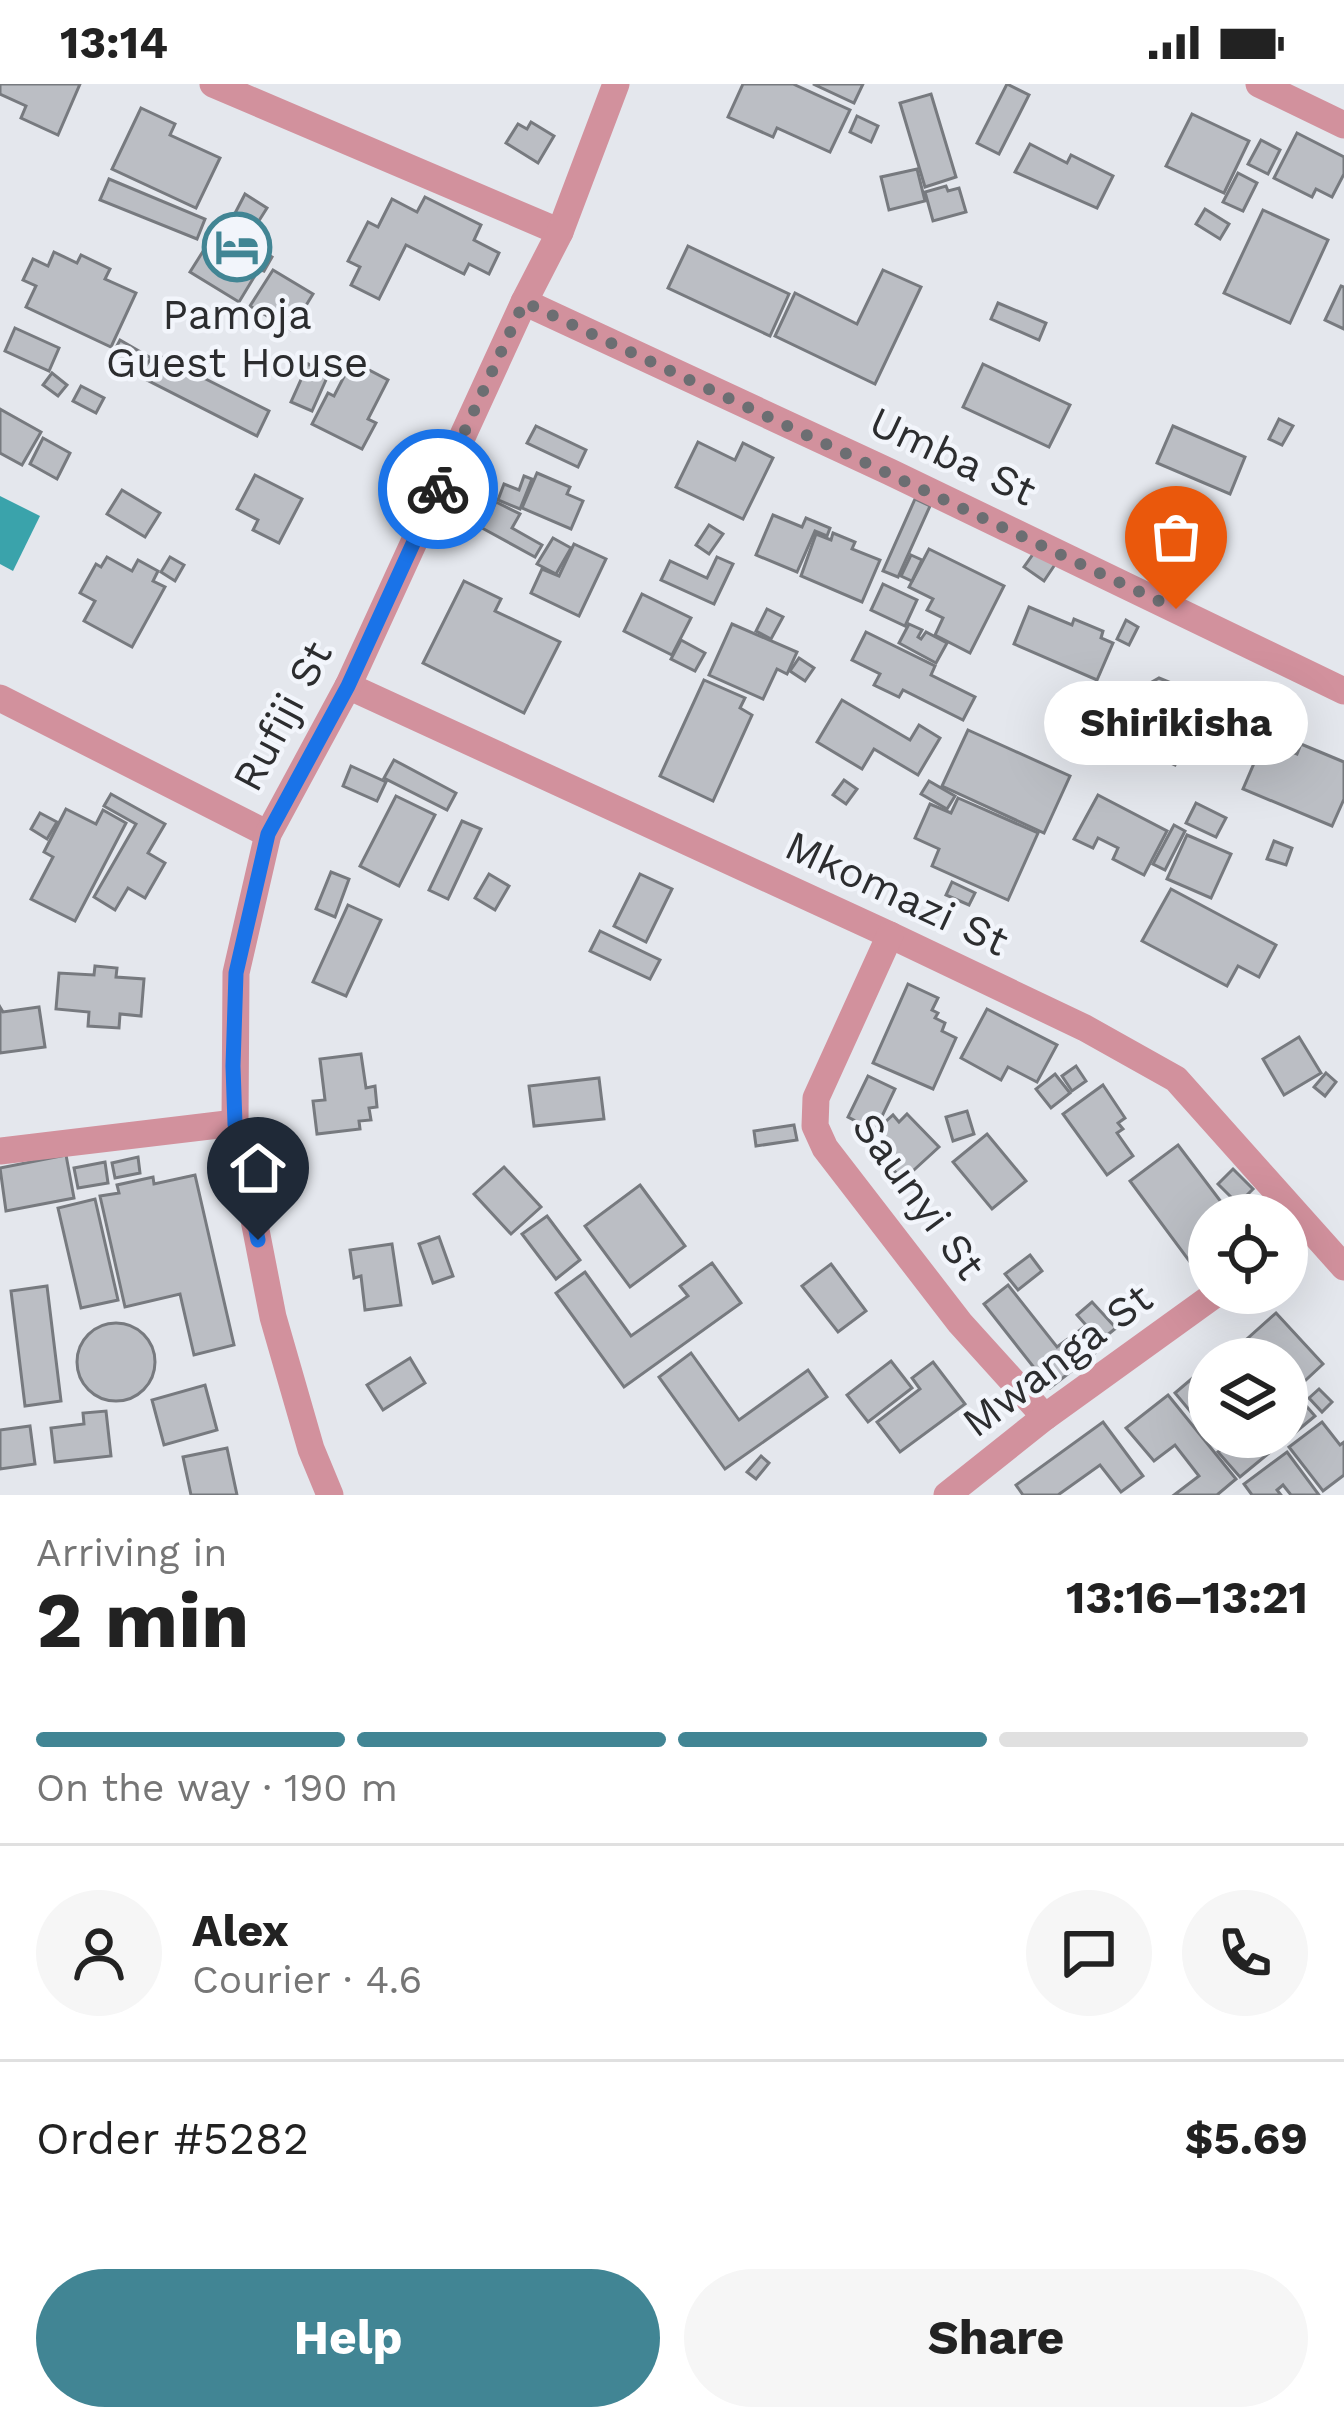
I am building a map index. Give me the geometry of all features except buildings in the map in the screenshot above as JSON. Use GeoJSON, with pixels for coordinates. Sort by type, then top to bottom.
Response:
{"type":"FeatureCollection","features":[{"type":"Feature","properties":{"kind":"street"},"geometry":{"type":"LineString","coordinates":[[213,84],[560,232]]}},
{"type":"Feature","properties":{"kind":"street","name":"Rufiji St"},"geometry":{"type":"LineString","coordinates":[[330,1495],[310,1449],[273,1317],[235,1124],[236,973],[268,834],[348,686],[560,232],[616,84]]}},
{"type":"Feature","properties":{"kind":"street"},"geometry":{"type":"LineString","coordinates":[[1259,84],[1344,125]]}},
{"type":"Feature","properties":{"kind":"street","name":"Umba St"},"geometry":{"type":"LineString","coordinates":[[524,302],[1344,691]]}},
{"type":"Feature","properties":{"kind":"street","name":"Mkomazi St"},"geometry":{"type":"LineString","coordinates":[[348,686],[890,935],[1084,1028],[1176,1079],[1344,1267]]}},
{"type":"Feature","properties":{"kind":"street"},"geometry":{"type":"LineString","coordinates":[[0,698],[268,834]]}},
{"type":"Feature","properties":{"kind":"street","name":"Saunyi St"},"geometry":{"type":"LineString","coordinates":[[890,935],[815,1098],[815,1126],[825,1148],[960,1323],[1045,1418]]}},
{"type":"Feature","properties":{"kind":"street"},"geometry":{"type":"LineString","coordinates":[[0,1151],[235,1124]]}},
{"type":"Feature","properties":{"kind":"street","name":"Mwanga St"},"geometry":{"type":"LineString","coordinates":[[947,1495],[1188,1314]]}},
{"type":"Feature","properties":{"kind":"water"},"geometry":{"type":"Polygon","coordinates":[[[0,496],[40,516],[13,571],[0,564],[0,496]]]}},
{"type":"Feature","properties":{"kind":"way so far"},"geometry":{"type":"LineString","coordinates":[[438,489],[524,302],[1176,609]]}},
{"type":"Feature","properties":{"kind":"place","name":"Pamoja Guest House"},"geometry":{"type":"Point","coordinates":[237,247]}},
{"type":"Feature","properties":{"kind":"place","name":"Shirikisha"},"geometry":{"type":"Point","coordinates":[1176,609]}},
{"type":"Feature","properties":{"kind":"route"},"geometry":{"type":"LineString","coordinates":[[258,1240],[235,1124],[233,1066],[236,973],[268,834],[348,686],[438,489]]}}]}
